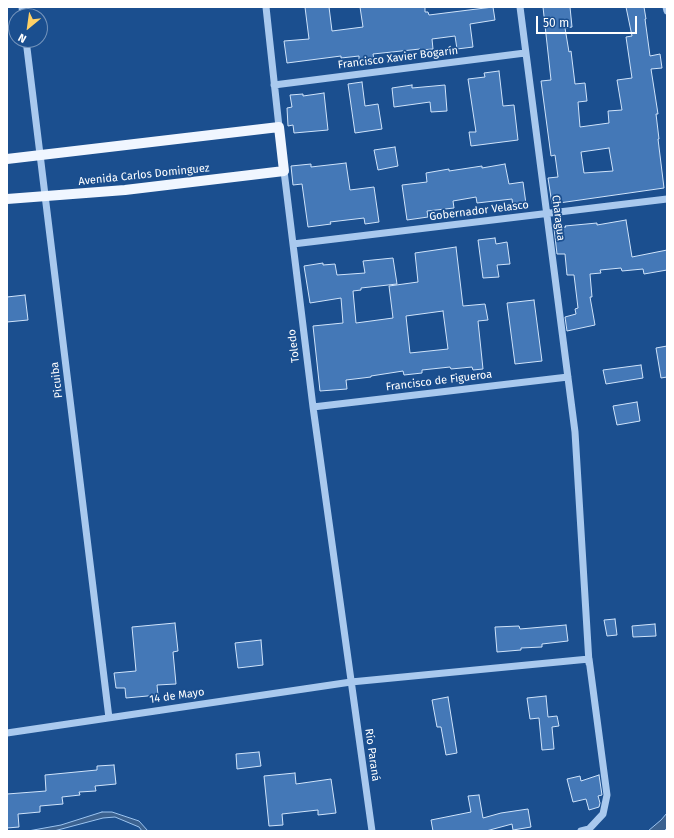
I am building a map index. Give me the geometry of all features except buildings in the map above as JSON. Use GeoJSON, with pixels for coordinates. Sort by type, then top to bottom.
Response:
{"type":"FeatureCollection","features":[{"type":"Feature","properties":{"kind":"main road"},"geometry":{"type":"LineString","coordinates":[[7,159],[279,128]]}},
{"type":"Feature","properties":{"kind":"main road","name":"Toledo"},"geometry":{"type":"LineString","coordinates":[[279,128],[284,171]]}},
{"type":"Feature","properties":{"kind":"main road","name":"Avenida Carlos Dominguez"},"geometry":{"type":"LineString","coordinates":[[7,199],[125,190],[284,171]]}},
{"type":"Feature","properties":{"kind":"street","name":"Toledo"},"geometry":{"type":"LineString","coordinates":[[266,7],[279,128]]}},
{"type":"Feature","properties":{"kind":"street","name":"Charagua"},"geometry":{"type":"LineString","coordinates":[[520,7],[575,432],[589,664],[607,795],[603,814],[589,829],[581,831]]}},
{"type":"Feature","properties":{"kind":"street"},"geometry":{"type":"LineString","coordinates":[[666,7],[667,11]]}},
{"type":"Feature","properties":{"kind":"street","name":"Picuiba"},"geometry":{"type":"LineString","coordinates":[[27,48],[109,718]]}},
{"type":"Feature","properties":{"kind":"street","name":"Francisco Xavier Bogarín"},"geometry":{"type":"LineString","coordinates":[[274,85],[525,53]]}},
{"type":"Feature","properties":{"kind":"street","name":"Toledo"},"geometry":{"type":"LineString","coordinates":[[284,171],[313,407],[351,682]]}},
{"type":"Feature","properties":{"kind":"street","name":"Gobernador Velasco"},"geometry":{"type":"LineString","coordinates":[[293,244],[667,199]]}},
{"type":"Feature","properties":{"kind":"street","name":"Francisco de Figueroa"},"geometry":{"type":"LineString","coordinates":[[313,407],[568,377]]}},
{"type":"Feature","properties":{"kind":"street","name":"14 de Mayo"},"geometry":{"type":"LineString","coordinates":[[7,733],[351,682],[588,659],[589,664]]}},
{"type":"Feature","properties":{"kind":"street","name":"Río Paraná"},"geometry":{"type":"LineString","coordinates":[[351,682],[372,831]]}},
{"type":"Feature","properties":{"kind":"water"},"geometry":{"type":"Polygon","coordinates":[[[102,812],[112,812],[139,821],[148,831],[142,831],[139,827],[115,817],[103,818],[54,831],[28,831],[61,825],[102,812]]]}},
{"type":"Feature","properties":{"kind":"water"},"geometry":{"type":"Polygon","coordinates":[[[667,813],[667,828],[664,831],[648,831],[661,820],[667,813]]]}}]}
